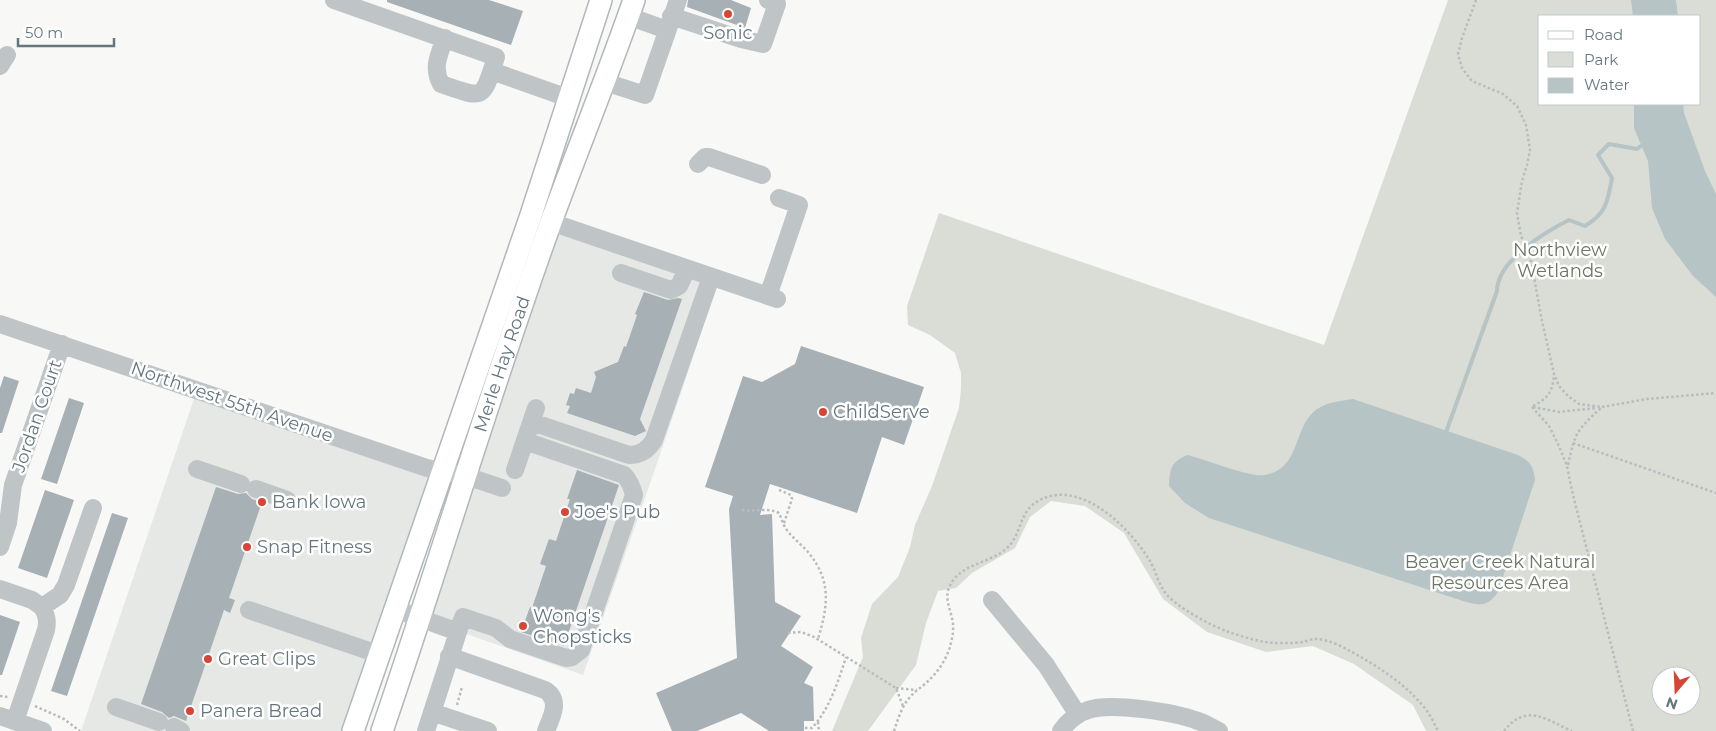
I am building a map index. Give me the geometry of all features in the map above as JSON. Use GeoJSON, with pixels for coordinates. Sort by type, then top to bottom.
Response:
{"type":"FeatureCollection","features":[{"type":"Feature","properties":{"kind":"main road","name":"Merle Hay Road"},"geometry":{"type":"LineString","coordinates":[[382,731],[421,618],[466,476],[541,219],[568,98],[601,0]]}},
{"type":"Feature","properties":{"kind":"main road","name":"Merle Hay Road"},"geometry":{"type":"LineString","coordinates":[[353,731],[378,654],[443,472],[541,219],[605,82],[631,8]]}},
{"type":"Feature","properties":{"kind":"street"},"geometry":{"type":"LineString","coordinates":[[334,0],[444,38],[496,56],[486,88],[480,94],[471,94],[441,84],[436,68],[444,38]]}},
{"type":"Feature","properties":{"kind":"street"},"geometry":{"type":"LineString","coordinates":[[605,82],[645,95],[678,0]]}},
{"type":"Feature","properties":{"kind":"street"},"geometry":{"type":"LineString","coordinates":[[631,8],[669,23],[763,44],[775,1]]}},
{"type":"Feature","properties":{"kind":"street"},"geometry":{"type":"LineString","coordinates":[[492,72],[568,98]]}},
{"type":"Feature","properties":{"kind":"street"},"geometry":{"type":"LineString","coordinates":[[698,164],[705,157],[762,175]]}},
{"type":"Feature","properties":{"kind":"street"},"geometry":{"type":"LineString","coordinates":[[541,219],[667,256],[687,269],[711,277],[732,278],[772,298],[801,216],[799,205],[779,198]]}},
{"type":"Feature","properties":{"kind":"street"},"geometry":{"type":"LineString","coordinates":[[631,244],[622,270],[671,290],[679,286],[687,269]]}},
{"type":"Feature","properties":{"kind":"street"},"geometry":{"type":"LineString","coordinates":[[514,470],[534,415],[629,455],[637,455],[644,452],[654,440],[711,277]]}},
{"type":"Feature","properties":{"kind":"street","name":"Northwest 55th Avenue"},"geometry":{"type":"LineString","coordinates":[[0,324],[443,472],[466,476],[502,488]]}},
{"type":"Feature","properties":{"kind":"street","name":"Jordan Court"},"geometry":{"type":"LineString","coordinates":[[0,547],[10,513],[13,485],[62,344]]}},
{"type":"Feature","properties":{"kind":"street"},"geometry":{"type":"LineString","coordinates":[[395,609],[421,618],[463,619],[496,628],[503,624],[510,639],[566,658],[572,657],[581,650],[634,495],[629,480],[624,475],[561,461],[525,441]]}},
{"type":"Feature","properties":{"kind":"street"},"geometry":{"type":"LineString","coordinates":[[197,469],[287,500]]}},
{"type":"Feature","properties":{"kind":"street"},"geometry":{"type":"LineString","coordinates":[[42,607],[60,595],[64,590],[93,508]]}},
{"type":"Feature","properties":{"kind":"street"},"geometry":{"type":"LineString","coordinates":[[0,589],[32,600],[42,607],[46,614],[46,630],[22,701],[7,719],[43,731]]}},
{"type":"Feature","properties":{"kind":"street"},"geometry":{"type":"LineString","coordinates":[[992,600],[1046,665],[1078,715]]}},
{"type":"Feature","properties":{"kind":"street"},"geometry":{"type":"LineString","coordinates":[[249,610],[317,627],[378,654]]}},
{"type":"Feature","properties":{"kind":"street"},"geometry":{"type":"LineString","coordinates":[[426,731],[463,619]]}},
{"type":"Feature","properties":{"kind":"street"},"geometry":{"type":"LineString","coordinates":[[450,656],[545,690],[551,694],[554,700],[554,711],[546,731]]}},
{"type":"Feature","properties":{"kind":"street"},"geometry":{"type":"LineString","coordinates":[[116,707],[171,727]]}},
{"type":"Feature","properties":{"kind":"street"},"geometry":{"type":"LineString","coordinates":[[1060,731],[1078,715],[1089,710],[1101,708],[1147,710],[1197,720],[1219,731]]}},
{"type":"Feature","properties":{"kind":"street"},"geometry":{"type":"LineString","coordinates":[[432,712],[488,731]]}},
{"type":"Feature","properties":{"kind":"path"},"geometry":{"type":"LineString","coordinates":[[1476,0],[1458,54],[1462,68],[1472,81],[1503,94],[1517,106],[1526,124],[1530,150],[1522,181],[1517,213],[1522,240],[1530,256],[1554,374],[1559,386],[1579,404],[1602,407]]}},
{"type":"Feature","properties":{"kind":"path"},"geometry":{"type":"LineString","coordinates":[[1532,407],[1543,400],[1552,390],[1554,374]]}},
{"type":"Feature","properties":{"kind":"path"},"geometry":{"type":"LineString","coordinates":[[1532,407],[1559,412],[1647,399],[1716,393]]}},
{"type":"Feature","properties":{"kind":"path"},"geometry":{"type":"LineString","coordinates":[[1532,407],[1549,426],[1567,466],[1588,557],[1633,731]]}},
{"type":"Feature","properties":{"kind":"path"},"geometry":{"type":"LineString","coordinates":[[1567,466],[1572,443],[1578,430],[1602,407]]}},
{"type":"Feature","properties":{"kind":"path"},"geometry":{"type":"LineString","coordinates":[[1572,443],[1716,493]]}},
{"type":"Feature","properties":{"kind":"path"},"geometry":{"type":"LineString","coordinates":[[779,490],[791,495],[792,499],[783,524]]}},
{"type":"Feature","properties":{"kind":"path"},"geometry":{"type":"LineString","coordinates":[[894,731],[903,706],[937,671],[945,659],[954,631],[947,603],[947,591],[953,580],[968,568],[1004,551],[1012,543],[1025,512],[1037,502],[1051,495],[1071,495],[1091,502],[1128,530],[1150,561],[1168,596],[1196,616],[1225,631],[1254,640],[1282,644],[1315,639],[1342,647],[1374,664],[1401,682],[1426,708],[1438,731]]}},
{"type":"Feature","properties":{"kind":"path"},"geometry":{"type":"LineString","coordinates":[[742,510],[752,512],[774,510],[779,512],[783,524],[814,560],[826,587],[826,610],[818,639]]}},
{"type":"Feature","properties":{"kind":"path"},"geometry":{"type":"LineString","coordinates":[[788,633],[801,632],[818,639],[896,688],[917,690]]}},
{"type":"Feature","properties":{"kind":"path"},"geometry":{"type":"LineString","coordinates":[[805,728],[812,728],[823,716],[835,690],[846,657]]}},
{"type":"Feature","properties":{"kind":"path"},"geometry":{"type":"LineString","coordinates":[[896,688],[903,706]]}},
{"type":"Feature","properties":{"kind":"path"},"geometry":{"type":"LineString","coordinates":[[0,696],[22,701],[64,719],[80,731]]}},
{"type":"Feature","properties":{"kind":"path"},"geometry":{"type":"LineString","coordinates":[[1504,731],[1511,722],[1532,715],[1541,716],[1572,731]]}},
{"type":"Feature","properties":{"kind":"path"},"geometry":{"type":"LineString","coordinates":[[818,722],[819,731]]}},
{"type":"Feature","properties":{"kind":"shaded area"},"geometry":{"type":"Polygon","coordinates":[[[551,222],[719,280],[583,675],[421,618],[551,222]]]}},
{"type":"Feature","properties":{"kind":"shaded area"},"geometry":{"type":"Polygon","coordinates":[[[197,390],[443,472],[353,731],[81,731],[197,390]]]}},
{"type":"Feature","properties":{"kind":"green space","name":"Beaver Creek Natural Resources Area"},"geometry":{"type":"Polygon","coordinates":[[[1448,0],[1716,0],[1716,731],[1426,731],[1413,705],[1354,664],[1313,646],[1266,652],[1207,632],[1163,599],[1124,533],[1085,506],[1051,501],[1030,517],[1015,548],[972,573],[956,588],[938,591],[926,623],[916,665],[868,731],[832,731],[863,657],[861,638],[872,604],[898,577],[910,547],[915,525],[932,486],[959,408],[961,373],[955,353],[930,335],[908,325],[907,306],[939,213],[1324,345],[1448,0]]]}},
{"type":"Feature","properties":{"kind":"water"},"geometry":{"type":"Polygon","coordinates":[[[1631,0],[1676,0],[1678,15],[1633,15],[1631,0]]]}},
{"type":"Feature","properties":{"kind":"water"},"geometry":{"type":"Polygon","coordinates":[[[1634,105],[1683,105],[1684,113],[1705,171],[1716,194],[1716,297],[1693,276],[1665,239],[1652,208],[1648,161],[1634,128],[1634,105]]]}},
{"type":"Feature","properties":{"kind":"water"},"geometry":{"type":"Polygon","coordinates":[[[1353,399],[1518,455],[1531,465],[1535,480],[1498,592],[1490,601],[1477,604],[1460,600],[1209,518],[1185,503],[1169,486],[1172,467],[1177,461],[1187,455],[1249,474],[1265,475],[1277,471],[1291,456],[1304,426],[1317,409],[1330,403],[1353,399]]]}},
{"type":"Feature","properties":{"kind":"building"},"geometry":{"type":"Polygon","coordinates":[[[387,0],[489,0],[523,11],[511,45],[387,2],[387,0]]]}},
{"type":"Feature","properties":{"kind":"building","name":"Sonic"},"geometry":{"type":"Polygon","coordinates":[[[688,0],[731,0],[751,8],[745,28],[687,7],[688,0]]]}},
{"type":"Feature","properties":{"kind":"building"},"geometry":{"type":"Polygon","coordinates":[[[644,292],[668,300],[682,299],[640,419],[646,431],[635,436],[567,413],[570,406],[566,405],[570,393],[574,394],[576,388],[591,393],[596,377],[594,372],[618,362],[624,346],[626,347],[637,315],[635,314],[644,292]]]}},
{"type":"Feature","properties":{"kind":"building"},"geometry":{"type":"Polygon","coordinates":[[[801,346],[924,387],[904,445],[882,437],[857,513],[770,484],[760,515],[772,514],[775,602],[801,616],[781,646],[813,667],[804,683],[813,687],[814,721],[804,721],[804,731],[769,731],[741,713],[697,731],[672,731],[656,693],[737,658],[729,509],[733,496],[705,487],[743,376],[762,382],[795,364],[801,346]]]}},
{"type":"Feature","properties":{"kind":"building"},"geometry":{"type":"Polygon","coordinates":[[[4,376],[19,381],[2,433],[0,433],[0,388],[4,376]]]}},
{"type":"Feature","properties":{"kind":"building"},"geometry":{"type":"Polygon","coordinates":[[[69,398],[84,403],[57,484],[41,479],[69,398]]]}},
{"type":"Feature","properties":{"kind":"building"},"geometry":{"type":"Polygon","coordinates":[[[577,470],[619,485],[564,646],[521,632],[530,607],[532,608],[546,566],[540,564],[549,539],[556,541],[570,499],[567,499],[577,470]]]}},
{"type":"Feature","properties":{"kind":"building"},"geometry":{"type":"Polygon","coordinates":[[[216,487],[238,494],[246,493],[252,499],[262,502],[229,598],[235,600],[230,613],[224,610],[186,721],[174,716],[169,718],[162,712],[141,704],[216,487]]]}},
{"type":"Feature","properties":{"kind":"building"},"geometry":{"type":"Polygon","coordinates":[[[45,490],[74,500],[47,578],[18,568],[45,490]]]}},
{"type":"Feature","properties":{"kind":"building"},"geometry":{"type":"Polygon","coordinates":[[[112,513],[128,518],[67,696],[51,691],[112,513]]]}},
{"type":"Feature","properties":{"kind":"building"},"geometry":{"type":"Polygon","coordinates":[[[0,615],[20,622],[2,675],[0,675],[0,615]]]}},
{"type":"Feature","properties":{"kind":"waterway"},"geometry":{"type":"LineString","coordinates":[[1445,435],[1497,291],[1499,280],[1505,269],[1524,249],[1559,225],[1569,220],[1585,226],[1598,217],[1605,206],[1612,178],[1598,155],[1609,144],[1637,149],[1645,143]]}},
{"type":"Feature","properties":{"kind":"place","name":"Sonic"},"geometry":{"type":"Point","coordinates":[728,14]}},
{"type":"Feature","properties":{"kind":"place","name":"ChildServe"},"geometry":{"type":"Point","coordinates":[823,412]}},
{"type":"Feature","properties":{"kind":"place","name":"Bank Iowa"},"geometry":{"type":"Point","coordinates":[262,502]}},
{"type":"Feature","properties":{"kind":"place","name":"Joe's Pub"},"geometry":{"type":"Point","coordinates":[565,512]}},
{"type":"Feature","properties":{"kind":"place","name":"Snap Fitness"},"geometry":{"type":"Point","coordinates":[247,547]}},
{"type":"Feature","properties":{"kind":"place","name":"Wong's Chopsticks"},"geometry":{"type":"Point","coordinates":[523,626]}},
{"type":"Feature","properties":{"kind":"place","name":"Great Clips"},"geometry":{"type":"Point","coordinates":[208,659]}},
{"type":"Feature","properties":{"kind":"place","name":"Panera Bread"},"geometry":{"type":"Point","coordinates":[190,711]}},
{"type":"Feature","properties":{"kind":"park label","name":"Northview Wetlands"},"geometry":{"type":"Point","coordinates":[1560,260]}}]}
